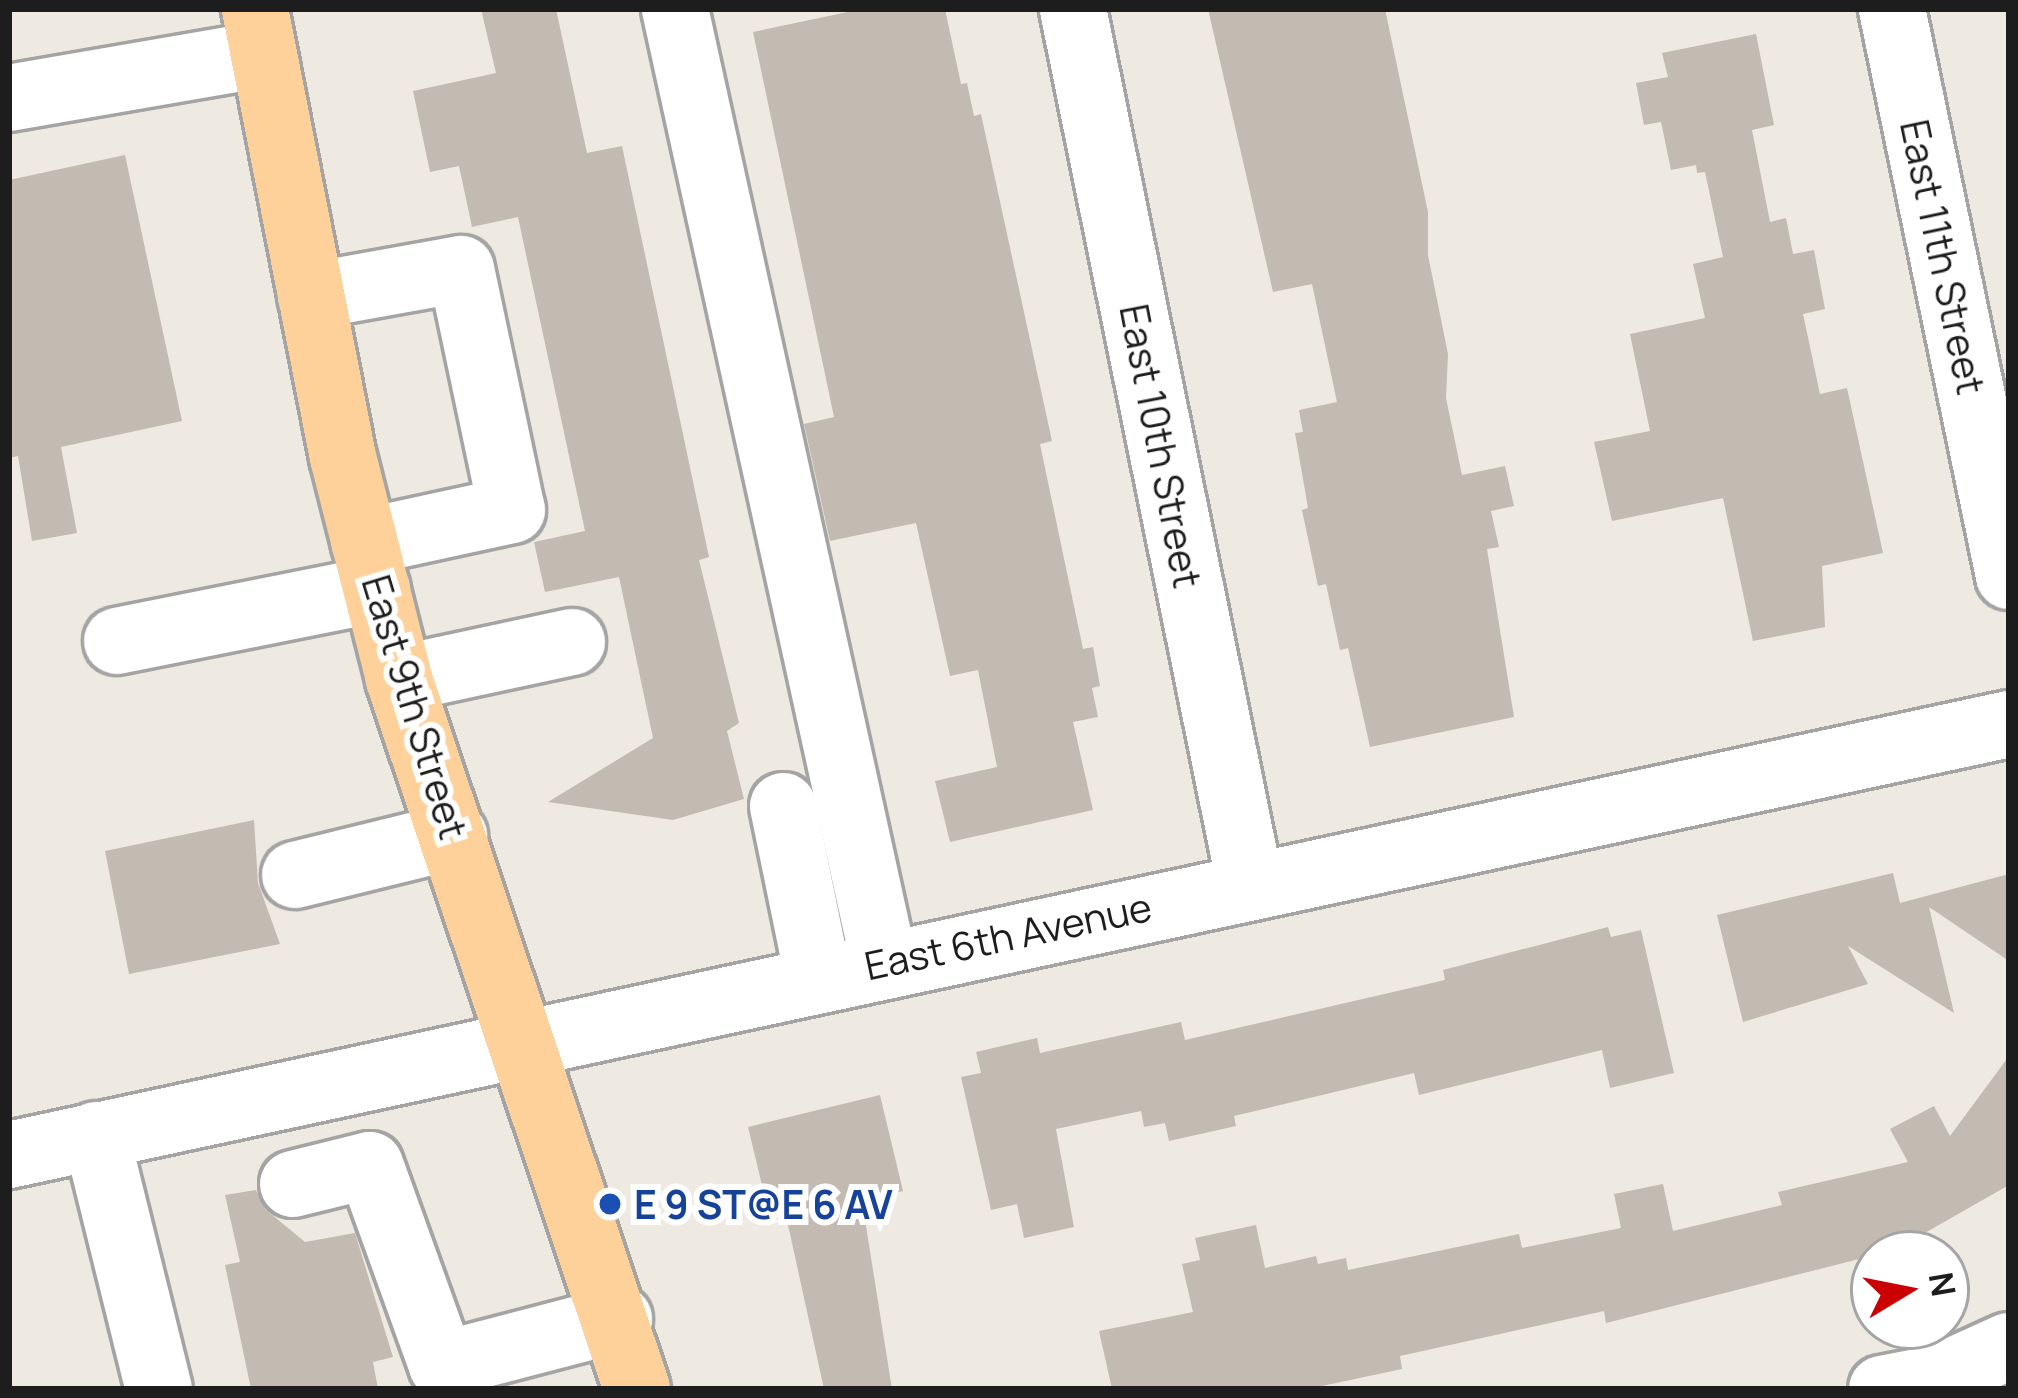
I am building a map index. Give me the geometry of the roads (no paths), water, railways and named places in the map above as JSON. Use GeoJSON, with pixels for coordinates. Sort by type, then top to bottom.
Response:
{"type":"FeatureCollection","features":[{"type":"Feature","properties":{"kind":"main road","name":"East 9th Street"},"geometry":{"type":"LineString","coordinates":[[259,31],[310,296],[399,679],[526,1038],[619,1319],[637,1389]]}},
{"type":"Feature","properties":{"kind":"street"},"geometry":{"type":"LineString","coordinates":[[675,9],[884,962]]}},
{"type":"Feature","properties":{"kind":"street","name":"East 10th Street"},"geometry":{"type":"LineString","coordinates":[[1073,9],[1250,884]]}},
{"type":"Feature","properties":{"kind":"street","name":"East 11th Street"},"geometry":{"type":"LineString","coordinates":[[1892,9],[2009,576]]}},
{"type":"Feature","properties":{"kind":"street"},"geometry":{"type":"LineString","coordinates":[[9,98],[259,31]]}},
{"type":"Feature","properties":{"kind":"street"},"geometry":{"type":"LineString","coordinates":[[117,641],[370,565],[512,510],[461,269],[310,296]]}},
{"type":"Feature","properties":{"kind":"street"},"geometry":{"type":"LineString","coordinates":[[399,679],[572,642]]}},
{"type":"Feature","properties":{"kind":"street","name":"East 6th Avenue"},"geometry":{"type":"LineString","coordinates":[[9,1155],[526,1038],[2009,724]]}},
{"type":"Feature","properties":{"kind":"street"},"geometry":{"type":"LineString","coordinates":[[783,806],[818,976]]}},
{"type":"Feature","properties":{"kind":"street"},"geometry":{"type":"LineString","coordinates":[[295,874],[454,836]]}},
{"type":"Feature","properties":{"kind":"street"},"geometry":{"type":"LineString","coordinates":[[96,1135],[159,1389]]}},
{"type":"Feature","properties":{"kind":"street"},"geometry":{"type":"LineString","coordinates":[[293,1184],[370,1165],[445,1377],[619,1319]]}},
{"type":"Feature","properties":{"kind":"street"},"geometry":{"type":"LineString","coordinates":[[1882,1389],[1938,1378],[2008,1346],[2009,1361]]}},
{"type":"Feature","properties":{"kind":"place","name":"E 9 ST@E 6 AV"},"geometry":{"type":"Point","coordinates":[610,1204]}}]}
